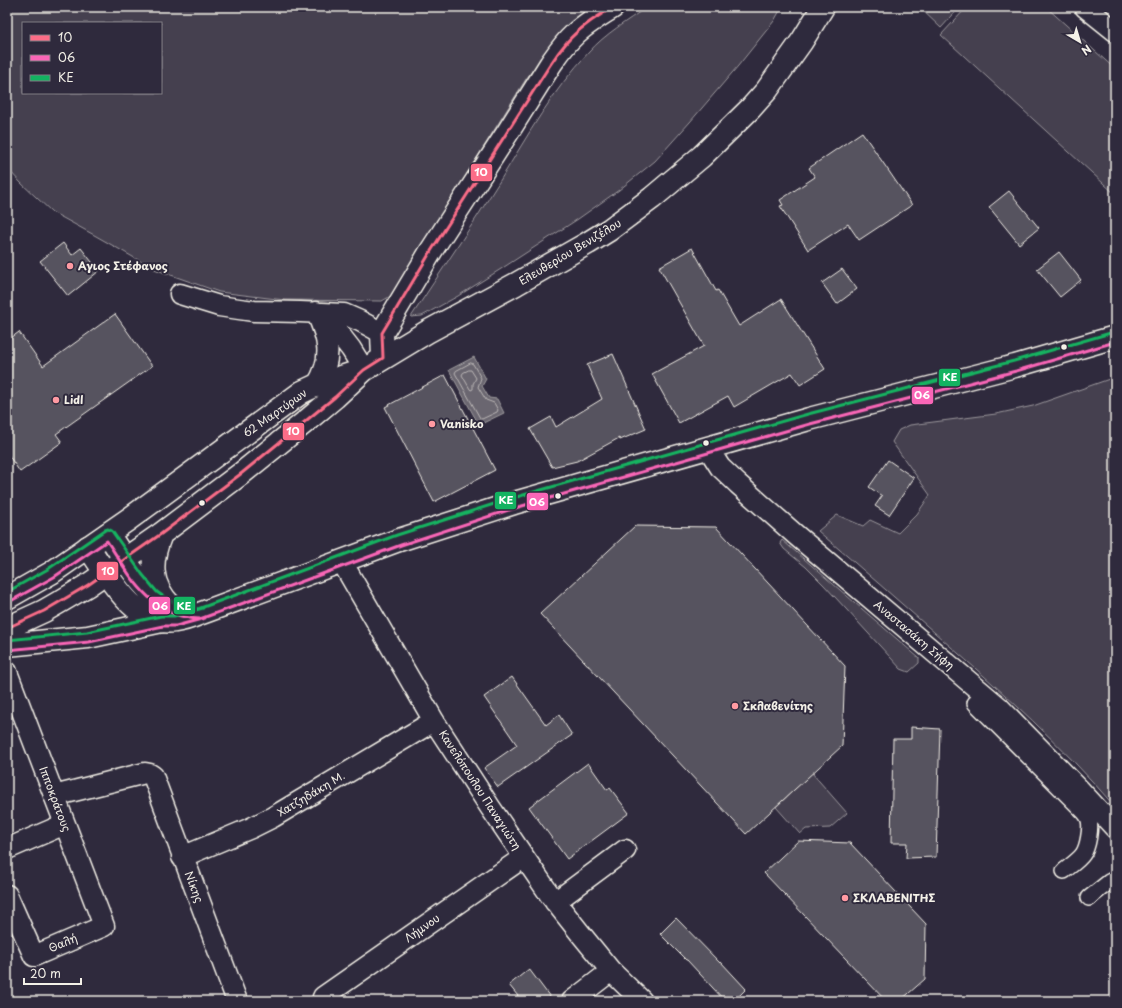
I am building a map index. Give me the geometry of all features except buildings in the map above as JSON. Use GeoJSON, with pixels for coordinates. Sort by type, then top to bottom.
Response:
{"type":"FeatureCollection","features":[{"type":"Feature","properties":{"kind":"main road"},"geometry":{"type":"LineString","coordinates":[[383,358],[382,333],[431,251],[556,56],[574,34],[613,7]]}},
{"type":"Feature","properties":{"kind":"main road","name":"Ελευθερίου Βενιζέλου"},"geometry":{"type":"LineString","coordinates":[[364,370],[428,332],[582,247],[609,230],[652,198],[702,156],[751,108],[802,41],[823,7]]}},
{"type":"Feature","properties":{"kind":"main road"},"geometry":{"type":"LineString","coordinates":[[108,534],[166,614],[175,621],[199,614],[400,540],[490,511],[809,419],[1015,366],[1115,337]]}},
{"type":"Feature","properties":{"kind":"main road","name":"62 Μαρτύρων"},"geometry":{"type":"LineString","coordinates":[[7,598],[51,573],[108,534],[199,469],[302,392],[317,385],[364,370]]}},
{"type":"Feature","properties":{"kind":"main road","name":"62 Μαρτύρων"},"geometry":{"type":"LineString","coordinates":[[7,628],[44,611],[75,592],[160,534],[242,473],[336,397],[364,370]]}},
{"type":"Feature","properties":{"kind":"main road"},"geometry":{"type":"LineString","coordinates":[[160,534],[153,564],[154,576],[158,589],[163,598],[166,614]]}},
{"type":"Feature","properties":{"kind":"main road"},"geometry":{"type":"LineString","coordinates":[[88,547],[119,591],[131,605],[146,616],[166,614]]}},
{"type":"Feature","properties":{"kind":"main road"},"geometry":{"type":"LineString","coordinates":[[7,646],[88,637],[166,614]]}},
{"type":"Feature","properties":{"kind":"street"},"geometry":{"type":"LineString","coordinates":[[1085,7],[1115,31]]}},
{"type":"Feature","properties":{"kind":"street"},"geometry":{"type":"LineString","coordinates":[[180,294],[219,306],[254,311],[344,314],[360,320],[382,333]]}},
{"type":"Feature","properties":{"kind":"street"},"geometry":{"type":"LineString","coordinates":[[316,312],[337,331],[351,349],[364,370]]}},
{"type":"Feature","properties":{"kind":"street"},"geometry":{"type":"LineString","coordinates":[[316,312],[324,328],[327,345],[327,364],[323,376],[317,385]]}},
{"type":"Feature","properties":{"kind":"street","name":"Αναστασάκη Σήφη"},"geometry":{"type":"LineString","coordinates":[[709,448],[720,467],[738,484],[999,707],[1115,828]]}},
{"type":"Feature","properties":{"kind":"street","name":"Κανελόπουλου Παναγιώτη"},"geometry":{"type":"LineString","coordinates":[[342,562],[434,720],[524,857],[555,902],[611,971],[642,1001]]}},
{"type":"Feature","properties":{"kind":"street","name":"Ιπποκράτους"},"geometry":{"type":"LineString","coordinates":[[7,672],[104,926]]}},
{"type":"Feature","properties":{"kind":"street"},"geometry":{"type":"LineString","coordinates":[[975,703],[1084,812],[1088,818],[1089,831],[1086,850],[1082,856],[1064,871]]}},
{"type":"Feature","properties":{"kind":"street","name":"Χατζηδάκη Μ."},"geometry":{"type":"LineString","coordinates":[[182,857],[273,817],[434,720]]}},
{"type":"Feature","properties":{"kind":"street","name":"Νίκης"},"geometry":{"type":"LineString","coordinates":[[54,796],[137,774],[145,773],[153,776],[237,1001]]}},
{"type":"Feature","properties":{"kind":"street"},"geometry":{"type":"LineString","coordinates":[[7,849],[65,824]]}},
{"type":"Feature","properties":{"kind":"street"},"geometry":{"type":"LineString","coordinates":[[555,902],[625,850]]}},
{"type":"Feature","properties":{"kind":"street","name":"Λήμνου"},"geometry":{"type":"LineString","coordinates":[[325,1001],[323,997],[524,857]]}},
{"type":"Feature","properties":{"kind":"street"},"geometry":{"type":"LineString","coordinates":[[1089,898],[1115,879]]}},
{"type":"Feature","properties":{"kind":"street","name":"Θαλή"},"geometry":{"type":"LineString","coordinates":[[7,895],[34,956],[104,926]]}},
{"type":"Feature","properties":{"kind":"street"},"geometry":{"type":"LineString","coordinates":[[572,1001],[611,971]]}},
{"type":"Feature","properties":{"kind":"shaded area"},"geometry":{"type":"Polygon","coordinates":[[[7,7],[595,7],[558,36],[526,79],[392,294],[382,301],[285,300],[219,292],[154,269],[52,212],[7,168],[7,7]]]}},
{"type":"Feature","properties":{"kind":"shaded area"},"geometry":{"type":"Polygon","coordinates":[[[647,7],[782,7],[774,21],[738,66],[655,161],[619,190],[578,219],[501,269],[458,296],[422,316],[411,317],[479,214],[552,97],[595,45],[616,28],[647,7]]]}},
{"type":"Feature","properties":{"kind":"shaded area"},"geometry":{"type":"Polygon","coordinates":[[[919,7],[960,7],[941,28],[919,7]]]}},
{"type":"Feature","properties":{"kind":"shaded area"},"geometry":{"type":"Polygon","coordinates":[[[967,7],[1046,7],[1115,69],[1115,194],[941,35],[967,7]]]}},
{"type":"Feature","properties":{"kind":"shaded area"},"geometry":{"type":"Polygon","coordinates":[[[1115,377],[1115,807],[1054,741],[1011,700],[818,531],[837,515],[863,526],[870,520],[898,533],[917,514],[930,495],[892,442],[899,430],[910,425],[996,414],[1033,406],[1115,377]]]}},
{"type":"Feature","properties":{"kind":"shaded area"},"geometry":{"type":"Polygon","coordinates":[[[782,540],[919,658],[919,663],[909,672],[901,669],[824,585],[806,567],[784,549],[780,543],[782,540]]]}},
{"type":"Feature","properties":{"kind":"shaded area"},"geometry":{"type":"Polygon","coordinates":[[[812,773],[847,813],[830,828],[806,829],[800,834],[776,807],[812,773]]]}},
{"type":"Feature","properties":{"kind":"water"},"geometry":{"type":"Polygon","coordinates":[[[474,357],[486,379],[482,386],[489,398],[497,399],[504,413],[479,425],[449,370],[474,357]]]}},
{"type":"Feature","properties":{"kind":"transit line","name":"10"},"geometry":{"type":"LineString","coordinates":[[383,358],[382,333],[431,251],[552,62],[577,32],[613,7]]}},
{"type":"Feature","properties":{"kind":"transit line","name":"KE"},"geometry":{"type":"LineString","coordinates":[[7,592],[48,569],[108,529],[112,531],[142,574],[157,592],[177,604],[198,609],[397,535],[513,498],[808,414],[1014,361],[1114,332]]}},
{"type":"Feature","properties":{"kind":"transit line","name":"06"},"geometry":{"type":"LineString","coordinates":[[9,602],[54,577],[107,541],[124,568],[144,593],[168,611],[183,617],[200,619],[401,545],[515,508],[810,424],[1016,371],[1115,342]]}},
{"type":"Feature","properties":{"kind":"transit line","name":"10"},"geometry":{"type":"LineString","coordinates":[[7,628],[44,611],[88,585],[161,534],[242,473],[335,397],[364,370],[383,358]]}},
{"type":"Feature","properties":{"kind":"transit line","name":"KE"},"geometry":{"type":"LineString","coordinates":[[7,640],[87,632],[161,616],[174,616],[203,608]]}},
{"type":"Feature","properties":{"kind":"transit line","name":"06"},"geometry":{"type":"LineString","coordinates":[[7,650],[89,642],[163,626],[176,626],[205,618]]}},
{"type":"Feature","properties":{"kind":"place","name":"Αγιος Στέφανος"},"geometry":{"type":"Point","coordinates":[70,266]}},
{"type":"Feature","properties":{"kind":"place","name":"Lidl"},"geometry":{"type":"Point","coordinates":[56,400]}},
{"type":"Feature","properties":{"kind":"place","name":"Vanisko"},"geometry":{"type":"Point","coordinates":[432,424]}},
{"type":"Feature","properties":{"kind":"place","name":"Σκλαβενίτης"},"geometry":{"type":"Point","coordinates":[735,706]}},
{"type":"Feature","properties":{"kind":"place","name":"ΣΚΛΑΒΕΝΙΤΗΣ"},"geometry":{"type":"Point","coordinates":[845,898]}}]}
